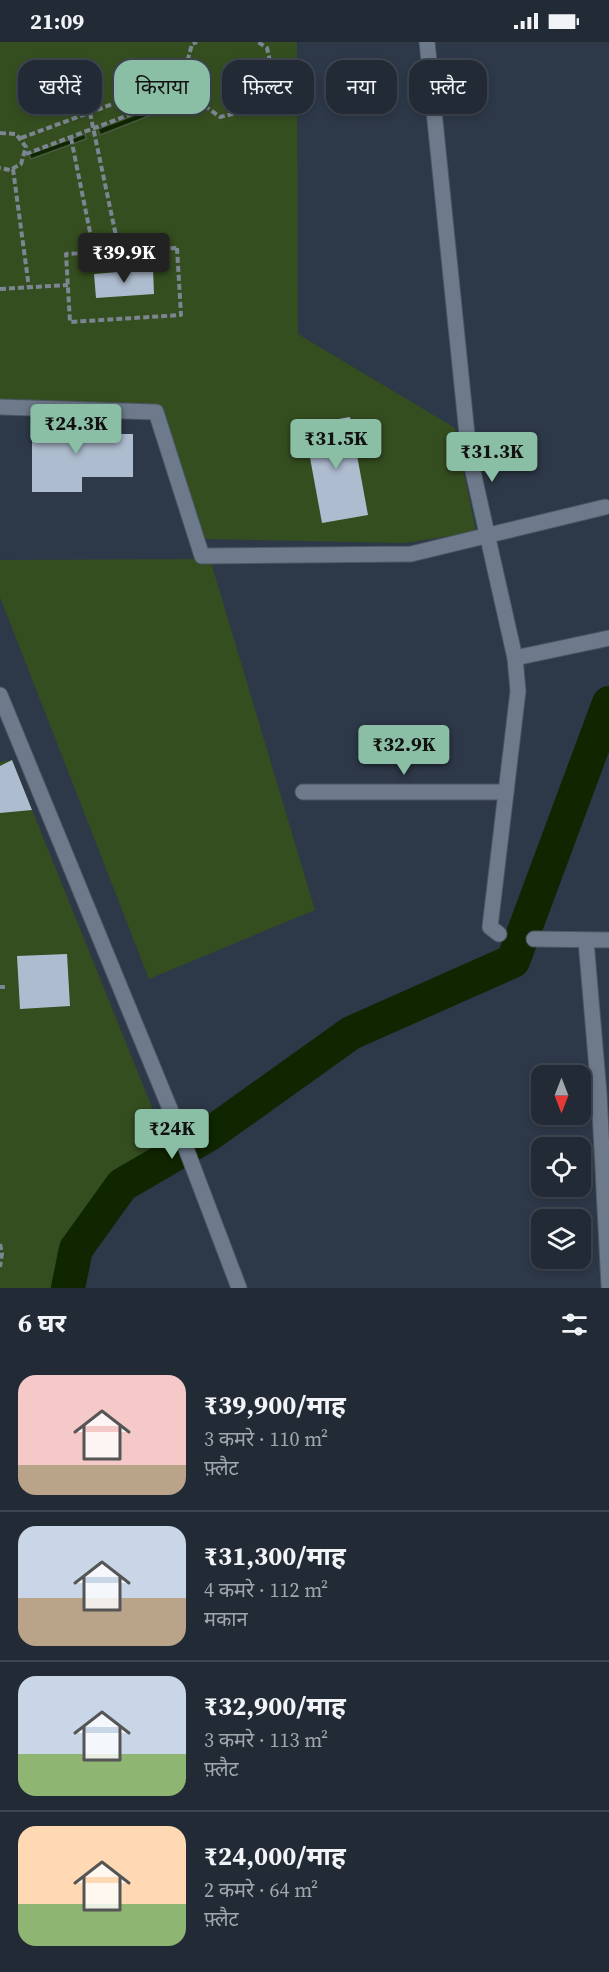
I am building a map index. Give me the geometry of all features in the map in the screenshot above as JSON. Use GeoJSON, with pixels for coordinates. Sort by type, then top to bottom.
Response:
{"type":"FeatureCollection","features":[{"type":"Feature","properties":{"kind":"street"},"geometry":{"type":"LineString","coordinates":[[427,42],[469,454],[515,658],[518,691],[490,927],[499,934]]}},
{"type":"Feature","properties":{"kind":"street"},"geometry":{"type":"LineString","coordinates":[[0,407],[156,412],[202,556],[411,554],[605,507]]}},
{"type":"Feature","properties":{"kind":"street"},"geometry":{"type":"LineString","coordinates":[[515,658],[609,638]]}},
{"type":"Feature","properties":{"kind":"street"},"geometry":{"type":"LineString","coordinates":[[0,695],[182,1138],[239,1288]]}},
{"type":"Feature","properties":{"kind":"street"},"geometry":{"type":"LineString","coordinates":[[303,792],[506,792]]}},
{"type":"Feature","properties":{"kind":"street"},"geometry":{"type":"LineString","coordinates":[[534,939],[609,940]]}},
{"type":"Feature","properties":{"kind":"street"},"geometry":{"type":"LineString","coordinates":[[586,941],[606,1193],[609,1286]]}},
{"type":"Feature","properties":{"kind":"path"},"geometry":{"type":"LineString","coordinates":[[188,60],[192,44],[197,42]]}},
{"type":"Feature","properties":{"kind":"path"},"geometry":{"type":"LineString","coordinates":[[210,110],[220,117],[254,109],[274,78],[267,48],[258,42]]}},
{"type":"Feature","properties":{"kind":"path"},"geometry":{"type":"LineString","coordinates":[[21,138],[87,114]]}},
{"type":"Feature","properties":{"kind":"path"},"geometry":{"type":"LineString","coordinates":[[90,114],[119,250]]}},
{"type":"Feature","properties":{"kind":"path"},"geometry":{"type":"LineString","coordinates":[[0,168],[13,168],[21,164],[26,154],[130,114]]}},
{"type":"Feature","properties":{"kind":"path"},"geometry":{"type":"LineString","coordinates":[[0,133],[12,132],[21,138],[26,154]]}},
{"type":"Feature","properties":{"kind":"path"},"geometry":{"type":"LineString","coordinates":[[71,138],[94,252]]}},
{"type":"Feature","properties":{"kind":"path"},"geometry":{"type":"LineString","coordinates":[[13,168],[29,288]]}},
{"type":"Feature","properties":{"kind":"path"},"geometry":{"type":"LineString","coordinates":[[177,248],[181,315],[70,321],[66,254],[119,250],[177,248]]}},
{"type":"Feature","properties":{"kind":"path"},"geometry":{"type":"LineString","coordinates":[[0,290],[68,285]]}},
{"type":"Feature","properties":{"kind":"path"},"geometry":{"type":"LineString","coordinates":[[0,1244],[0,1267]]}},
{"type":"Feature","properties":{"kind":"shaded area"},"geometry":{"type":"Polygon","coordinates":[[[0,42],[297,42],[297,60],[222,60],[222,114],[297,114],[298,334],[455,428],[476,532],[405,543],[203,539],[157,406],[0,401],[0,42]]]}},
{"type":"Feature","properties":{"kind":"shaded area"},"geometry":{"type":"Polygon","coordinates":[[[138,114],[154,114],[100,135],[98,129],[138,114]]]}},
{"type":"Feature","properties":{"kind":"shaded area"},"geometry":{"type":"Polygon","coordinates":[[[85,134],[86,139],[31,159],[29,154],[85,134]]]}},
{"type":"Feature","properties":{"kind":"shaded area"},"geometry":{"type":"Polygon","coordinates":[[[210,559],[315,910],[149,979],[0,597],[0,560],[210,559]]]}},
{"type":"Feature","properties":{"kind":"shaded area"},"geometry":{"type":"Polygon","coordinates":[[[12,760],[168,1147],[105,1181],[58,1251],[52,1288],[0,1288],[0,762],[12,760]]]}},
{"type":"Feature","properties":{"kind":"building"},"geometry":{"type":"Polygon","coordinates":[[[153,269],[154,294],[96,298],[94,274],[153,269]]]}},
{"type":"Feature","properties":{"kind":"building"},"geometry":{"type":"Polygon","coordinates":[[[350,417],[368,515],[322,523],[304,425],[350,417]]]}},
{"type":"Feature","properties":{"kind":"building"},"geometry":{"type":"Polygon","coordinates":[[[32,420],[88,420],[88,434],[133,434],[133,477],[82,477],[82,492],[32,492],[32,420]]]}},
{"type":"Feature","properties":{"kind":"building"},"geometry":{"type":"Polygon","coordinates":[[[12,760],[32,810],[0,813],[0,766],[12,760]]]}},
{"type":"Feature","properties":{"kind":"building"},"geometry":{"type":"Polygon","coordinates":[[[67,954],[70,1006],[20,1009],[17,956],[67,954]]]}},
{"type":"Feature","properties":{"kind":"waterway"},"geometry":{"type":"LineString","coordinates":[[68,1288],[76,1249],[122,1185],[211,1133],[351,1033],[513,961],[609,703]]}}]}
